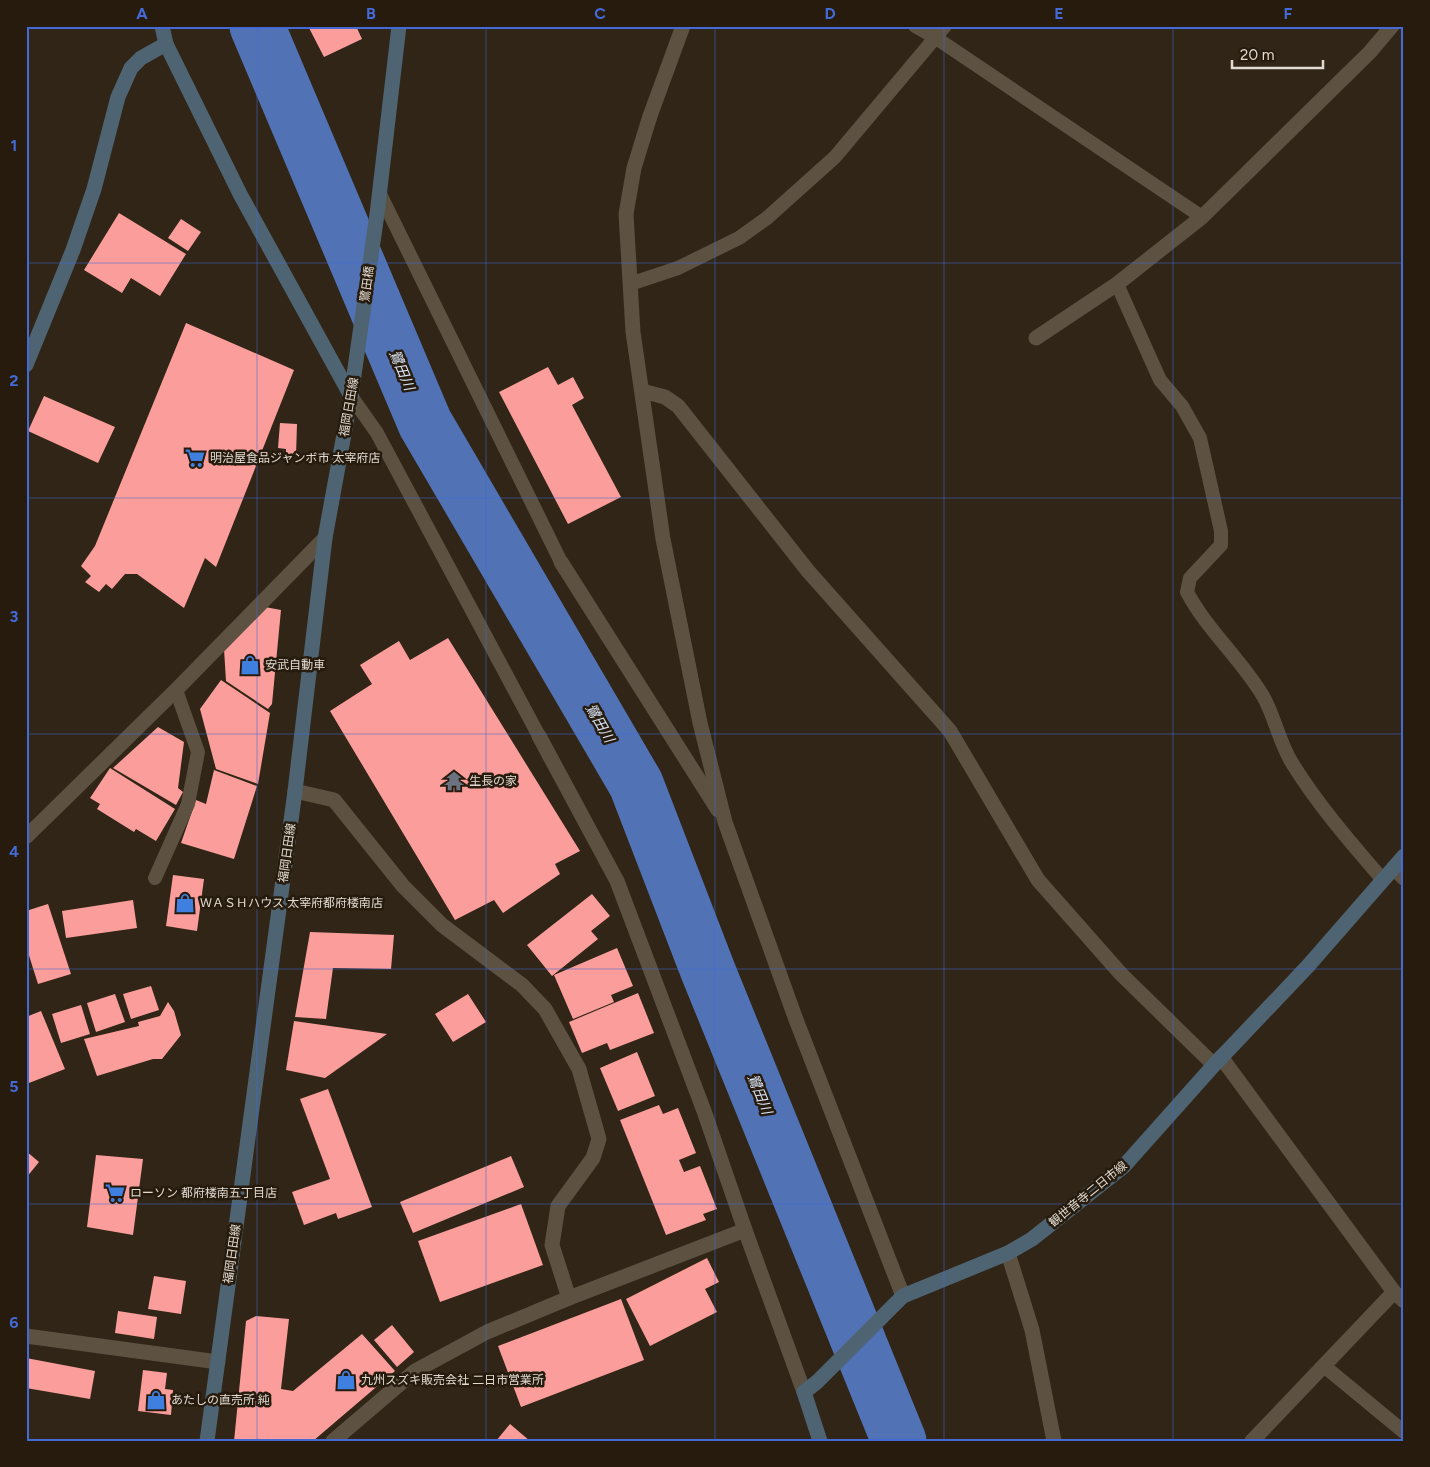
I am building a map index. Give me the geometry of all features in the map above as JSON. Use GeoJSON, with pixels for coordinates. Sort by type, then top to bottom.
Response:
{"type":"FeatureCollection","features":[{"type":"Feature","properties":{"kind":"main road"},"geometry":{"type":"LineString","coordinates":[[162,26],[166,44],[240,194],[351,396]]}},
{"type":"Feature","properties":{"kind":"main road"},"geometry":{"type":"LineString","coordinates":[[380,194],[399,26]]}},
{"type":"Feature","properties":{"kind":"main road"},"geometry":{"type":"LineString","coordinates":[[26,365],[79,232],[94,189],[118,97],[131,68],[141,58],[166,44]]}},
{"type":"Feature","properties":{"kind":"main road","name":"鷺田橋"},"geometry":{"type":"LineString","coordinates":[[357,355],[380,194]]}},
{"type":"Feature","properties":{"kind":"main road","name":"福岡日田線"},"geometry":{"type":"LineString","coordinates":[[207,1441],[295,791],[325,538],[357,355]]}},
{"type":"Feature","properties":{"kind":"main road","name":"観世音寺二日市線"},"geometry":{"type":"LineString","coordinates":[[804,1392],[817,1382],[902,1296],[1008,1253],[1032,1239],[1124,1166],[1218,1061],[1308,966],[1383,880],[1398,873],[1404,856]]}},
{"type":"Feature","properties":{"kind":"main road"},"geometry":{"type":"LineString","coordinates":[[804,1392],[820,1441]]}},
{"type":"Feature","properties":{"kind":"street"},"geometry":{"type":"LineString","coordinates":[[684,26],[650,116],[634,168],[626,214],[633,332],[665,548],[700,723],[725,822],[795,1017],[902,1296]]}},
{"type":"Feature","properties":{"kind":"street"},"geometry":{"type":"LineString","coordinates":[[1036,338],[1116,284],[1202,217],[1370,52],[1392,26]]}},
{"type":"Feature","properties":{"kind":"street"},"geometry":{"type":"LineString","coordinates":[[642,390],[665,397],[678,406],[808,571],[950,730],[1038,880],[1121,974],[1218,1061],[1399,1296],[1324,1366],[1252,1441]]}},
{"type":"Feature","properties":{"kind":"street"},"geometry":{"type":"LineString","coordinates":[[26,837],[176,690],[325,538]]}},
{"type":"Feature","properties":{"kind":"street"},"geometry":{"type":"LineString","coordinates":[[561,562],[725,822]]}},
{"type":"Feature","properties":{"kind":"street"},"geometry":{"type":"LineString","coordinates":[[540,736],[617,880],[704,1111],[804,1392]]}},
{"type":"Feature","properties":{"kind":"street"},"geometry":{"type":"LineString","coordinates":[[295,791],[334,800],[403,886],[442,924],[522,985],[545,1009],[579,1069],[599,1139],[593,1158],[558,1206],[552,1245],[569,1298]]}},
{"type":"Feature","properties":{"kind":"street"},"geometry":{"type":"LineString","coordinates":[[333,1441],[415,1371],[487,1332],[745,1230]]}},
{"type":"Feature","properties":{"kind":"street"},"geometry":{"type":"LineString","coordinates":[[1008,1253],[1032,1330],[1054,1441]]}},
{"type":"Feature","properties":{"kind":"street"},"geometry":{"type":"LineString","coordinates":[[26,1336],[218,1362]]}},
{"type":"Feature","properties":{"kind":"lane"},"geometry":{"type":"LineString","coordinates":[[915,26],[936,38],[1202,217]]}},
{"type":"Feature","properties":{"kind":"lane"},"geometry":{"type":"LineString","coordinates":[[630,284],[678,268],[739,238],[767,218],[835,156],[945,26]]}},
{"type":"Feature","properties":{"kind":"lane"},"geometry":{"type":"LineString","coordinates":[[380,194],[561,562]]}},
{"type":"Feature","properties":{"kind":"lane"},"geometry":{"type":"LineString","coordinates":[[1116,284],[1160,380],[1182,406],[1200,438],[1221,530],[1221,545],[1190,578],[1187,592],[1196,608],[1263,696],[1291,762],[1340,831],[1383,880]]}},
{"type":"Feature","properties":{"kind":"lane"},"geometry":{"type":"LineString","coordinates":[[351,396],[377,433],[540,736]]}},
{"type":"Feature","properties":{"kind":"lane"},"geometry":{"type":"LineString","coordinates":[[155,878],[188,804],[198,752],[176,690]]}},
{"type":"Feature","properties":{"kind":"lane"},"geometry":{"type":"LineString","coordinates":[[1324,1366],[1404,1432]]}},
{"type":"Feature","properties":{"kind":"building"},"geometry":{"type":"Polygon","coordinates":[[[308,26],[356,26],[362,39],[324,57],[308,26]]]}},
{"type":"Feature","properties":{"kind":"building"},"geometry":{"type":"Polygon","coordinates":[[[119,213],[186,254],[160,296],[131,278],[122,293],[84,270],[119,213]]]}},
{"type":"Feature","properties":{"kind":"building"},"geometry":{"type":"Polygon","coordinates":[[[181,219],[201,232],[188,251],[168,238],[181,219]]]}},
{"type":"Feature","properties":{"kind":"building","name":"明治屋食品ジャンボ市 太宰府店"},"geometry":{"type":"Polygon","coordinates":[[[186,323],[294,370],[216,567],[205,558],[184,608],[137,574],[125,574],[112,589],[106,584],[99,592],[85,582],[91,576],[81,566],[95,546],[186,323]]]}},
{"type":"Feature","properties":{"kind":"building"},"geometry":{"type":"Polygon","coordinates":[[[548,367],[558,385],[573,377],[584,398],[572,405],[621,497],[568,524],[499,392],[548,367]]]}},
{"type":"Feature","properties":{"kind":"building"},"geometry":{"type":"Polygon","coordinates":[[[44,396],[115,427],[98,463],[28,431],[44,396]]]}},
{"type":"Feature","properties":{"kind":"building"},"geometry":{"type":"Polygon","coordinates":[[[280,423],[297,424],[296,456],[286,455],[286,449],[278,448],[280,423]]]}},
{"type":"Feature","properties":{"kind":"building","name":"安武自動車"},"geometry":{"type":"Polygon","coordinates":[[[265,607],[281,610],[272,704],[268,709],[226,681],[224,649],[265,607]]]}},
{"type":"Feature","properties":{"kind":"building","name":"生長の家"},"geometry":{"type":"Polygon","coordinates":[[[448,638],[580,851],[555,864],[560,874],[503,913],[494,900],[455,920],[330,711],[372,684],[360,665],[399,641],[410,660],[448,638]]]}},
{"type":"Feature","properties":{"kind":"building"},"geometry":{"type":"Polygon","coordinates":[[[221,680],[270,713],[258,784],[216,769],[200,709],[221,680]]]}},
{"type":"Feature","properties":{"kind":"building"},"geometry":{"type":"Polygon","coordinates":[[[158,727],[184,742],[178,788],[183,792],[176,805],[113,768],[158,727]]]}},
{"type":"Feature","properties":{"kind":"building"},"geometry":{"type":"Polygon","coordinates":[[[110,768],[175,809],[156,841],[136,829],[134,832],[97,809],[100,804],[90,798],[110,768]]]}},
{"type":"Feature","properties":{"kind":"building"},"geometry":{"type":"Polygon","coordinates":[[[214,770],[257,786],[234,859],[181,843],[196,800],[206,804],[214,770]]]}},
{"type":"Feature","properties":{"kind":"building","name":"ＷＡＳＨハウス 太宰府都府楼南店"},"geometry":{"type":"Polygon","coordinates":[[[173,875],[204,879],[197,931],[166,926],[173,875]]]}},
{"type":"Feature","properties":{"kind":"building"},"geometry":{"type":"Polygon","coordinates":[[[592,894],[610,916],[591,931],[598,939],[552,976],[527,945],[592,894]]]}},
{"type":"Feature","properties":{"kind":"building"},"geometry":{"type":"Polygon","coordinates":[[[133,900],[137,928],[66,938],[62,911],[133,900]]]}},
{"type":"Feature","properties":{"kind":"building"},"geometry":{"type":"Polygon","coordinates":[[[48,904],[71,974],[38,984],[26,946],[26,911],[48,904]]]}},
{"type":"Feature","properties":{"kind":"building"},"geometry":{"type":"Polygon","coordinates":[[[310,932],[394,935],[391,969],[333,968],[326,1019],[295,1017],[310,932]]]}},
{"type":"Feature","properties":{"kind":"building"},"geometry":{"type":"Polygon","coordinates":[[[617,948],[633,986],[611,995],[614,1002],[573,1019],[554,975],[617,948]]]}},
{"type":"Feature","properties":{"kind":"building"},"geometry":{"type":"Polygon","coordinates":[[[151,986],[159,1010],[131,1019],[123,994],[151,986]]]}},
{"type":"Feature","properties":{"kind":"building"},"geometry":{"type":"Polygon","coordinates":[[[638,993],[654,1033],[610,1050],[607,1043],[582,1053],[569,1022],[638,993]]]}},
{"type":"Feature","properties":{"kind":"building"},"geometry":{"type":"Polygon","coordinates":[[[115,994],[125,1022],[96,1032],[87,1003],[115,994]]]}},
{"type":"Feature","properties":{"kind":"building"},"geometry":{"type":"Polygon","coordinates":[[[468,994],[486,1022],[453,1042],[435,1014],[468,994]]]}},
{"type":"Feature","properties":{"kind":"building"},"geometry":{"type":"Polygon","coordinates":[[[168,1002],[174,1011],[181,1035],[162,1059],[153,1059],[97,1076],[84,1039],[139,1026],[138,1022],[160,1016],[168,1002]]]}},
{"type":"Feature","properties":{"kind":"building"},"geometry":{"type":"Polygon","coordinates":[[[81,1005],[90,1034],[61,1043],[52,1014],[81,1005]]]}},
{"type":"Feature","properties":{"kind":"building"},"geometry":{"type":"Polygon","coordinates":[[[41,1011],[65,1069],[29,1083],[26,1077],[26,1017],[41,1011]]]}},
{"type":"Feature","properties":{"kind":"building"},"geometry":{"type":"Polygon","coordinates":[[[294,1021],[387,1034],[325,1078],[286,1070],[294,1021]]]}},
{"type":"Feature","properties":{"kind":"building"},"geometry":{"type":"Polygon","coordinates":[[[637,1052],[655,1096],[618,1111],[600,1068],[637,1052]]]}},
{"type":"Feature","properties":{"kind":"building"},"geometry":{"type":"Polygon","coordinates":[[[328,1089],[372,1207],[338,1219],[336,1213],[304,1225],[292,1192],[330,1179],[300,1099],[328,1089]]]}},
{"type":"Feature","properties":{"kind":"building"},"geometry":{"type":"Polygon","coordinates":[[[659,1105],[663,1114],[678,1108],[696,1153],[679,1160],[684,1172],[700,1166],[717,1209],[703,1214],[706,1220],[666,1235],[620,1120],[659,1105]]]}},
{"type":"Feature","properties":{"kind":"building"},"geometry":{"type":"Polygon","coordinates":[[[26,1151],[39,1162],[26,1178],[26,1151]]]}},
{"type":"Feature","properties":{"kind":"building","name":"ローソン 都府楼南五丁目店"},"geometry":{"type":"Polygon","coordinates":[[[96,1155],[143,1159],[133,1235],[87,1227],[96,1155]]]}},
{"type":"Feature","properties":{"kind":"building"},"geometry":{"type":"Polygon","coordinates":[[[511,1156],[524,1187],[413,1233],[400,1202],[511,1156]]]}},
{"type":"Feature","properties":{"kind":"building"},"geometry":{"type":"Polygon","coordinates":[[[521,1204],[543,1265],[440,1302],[418,1241],[521,1204]]]}},
{"type":"Feature","properties":{"kind":"building"},"geometry":{"type":"Polygon","coordinates":[[[707,1258],[719,1282],[705,1289],[717,1312],[650,1346],[626,1299],[707,1258]]]}},
{"type":"Feature","properties":{"kind":"building"},"geometry":{"type":"Polygon","coordinates":[[[154,1276],[186,1281],[181,1314],[148,1309],[154,1276]]]}},
{"type":"Feature","properties":{"kind":"building"},"geometry":{"type":"Polygon","coordinates":[[[621,1299],[644,1360],[521,1407],[498,1346],[621,1299]]]}},
{"type":"Feature","properties":{"kind":"building"},"geometry":{"type":"Polygon","coordinates":[[[118,1311],[157,1317],[154,1339],[115,1333],[118,1311]]]}},
{"type":"Feature","properties":{"kind":"building","name":"九州スズキ販売会社 二日市営業所"},"geometry":{"type":"Polygon","coordinates":[[[256,1316],[289,1319],[281,1389],[293,1391],[362,1334],[395,1371],[313,1441],[234,1441],[246,1321],[256,1316]]]}},
{"type":"Feature","properties":{"kind":"building"},"geometry":{"type":"Polygon","coordinates":[[[392,1325],[414,1352],[397,1367],[374,1340],[392,1325]]]}},
{"type":"Feature","properties":{"kind":"building"},"geometry":{"type":"Polygon","coordinates":[[[26,1358],[95,1371],[90,1399],[26,1388],[26,1358]]]}},
{"type":"Feature","properties":{"kind":"building","name":"あたしの直売所 純"},"geometry":{"type":"Polygon","coordinates":[[[143,1370],[167,1373],[165,1389],[173,1390],[171,1415],[138,1411],[143,1370]]]}},
{"type":"Feature","properties":{"kind":"building"},"geometry":{"type":"Polygon","coordinates":[[[510,1424],[530,1441],[496,1441],[510,1424]]]}},
{"type":"Feature","properties":{"kind":"waterway","name":"鷺田川"},"geometry":{"type":"LineString","coordinates":[[257,26],[425,423],[636,784],[708,971],[899,1441]]}},
{"type":"Feature","properties":{"kind":"place","name":"明治屋食品ジャンボ市 太宰府店"},"geometry":{"type":"Point","coordinates":[195,458]}},
{"type":"Feature","properties":{"kind":"place","name":"安武自動車"},"geometry":{"type":"Point","coordinates":[250,665]}},
{"type":"Feature","properties":{"kind":"place","name":"生長の家"},"geometry":{"type":"Point","coordinates":[454,781]}},
{"type":"Feature","properties":{"kind":"place","name":"ＷＡＳＨハウス 太宰府都府楼南店"},"geometry":{"type":"Point","coordinates":[185,903]}},
{"type":"Feature","properties":{"kind":"place","name":"ローソン 都府楼南五丁目店"},"geometry":{"type":"Point","coordinates":[115,1193]}},
{"type":"Feature","properties":{"kind":"place","name":"九州スズキ販売会社 二日市営業所"},"geometry":{"type":"Point","coordinates":[346,1380]}},
{"type":"Feature","properties":{"kind":"place","name":"あたしの直売所 純"},"geometry":{"type":"Point","coordinates":[156,1400]}}]}
